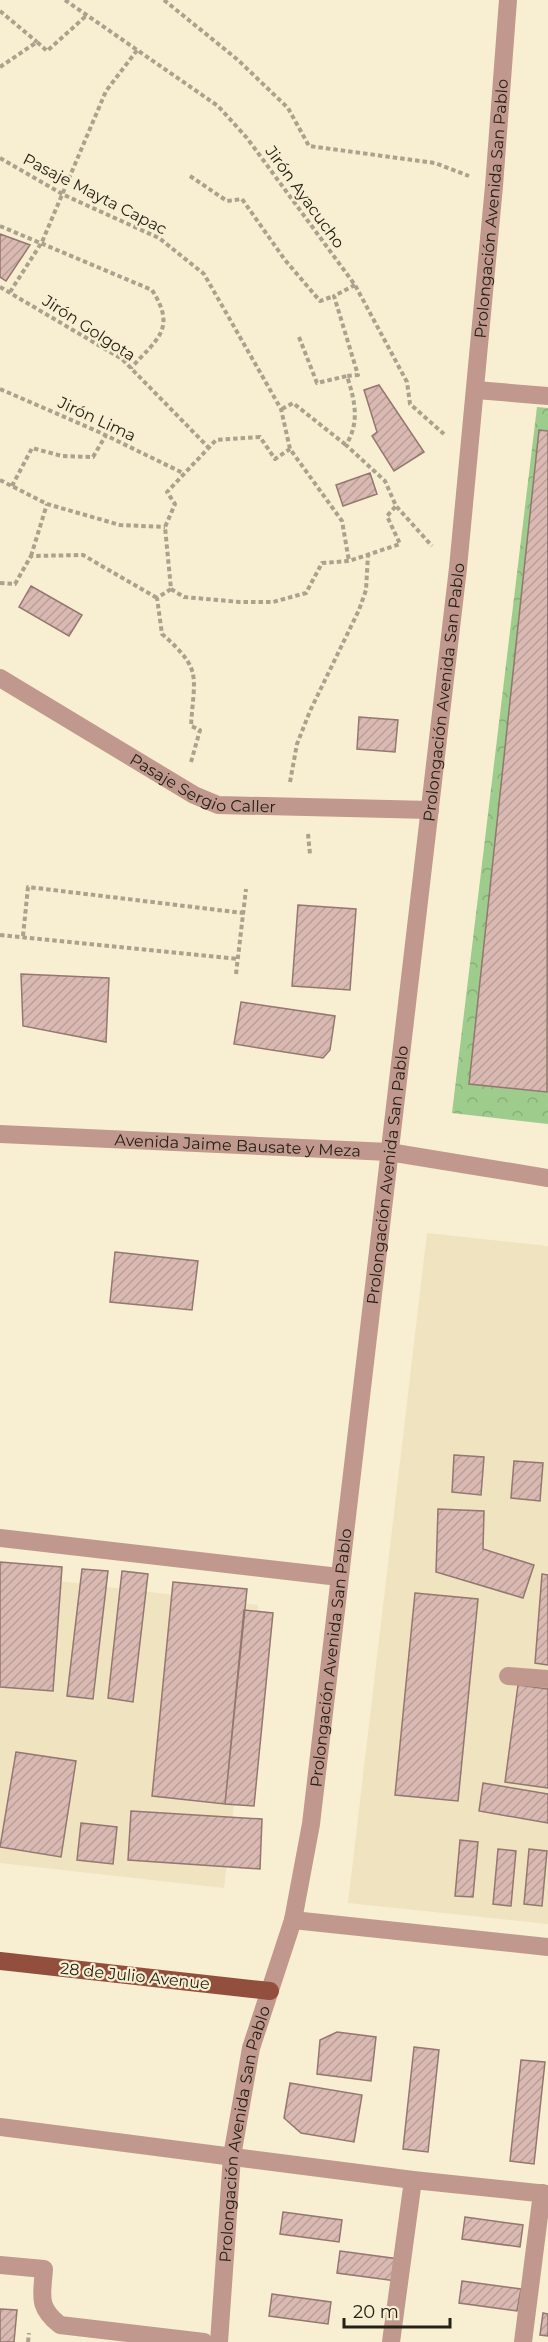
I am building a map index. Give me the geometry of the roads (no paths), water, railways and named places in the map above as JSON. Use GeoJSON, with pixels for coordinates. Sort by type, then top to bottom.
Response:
{"type":"FeatureCollection","features":[{"type":"Feature","properties":{"kind":"main road","name":"28 de Julio Avenue"},"geometry":{"type":"LineString","coordinates":[[0,1961],[270,1991]]}},
{"type":"Feature","properties":{"kind":"street","name":"Prolongación Avenida San Pablo"},"geometry":{"type":"LineString","coordinates":[[219,2342],[232,2156],[251,2048],[293,1920],[311,1824],[458,568],[494,186],[508,0]]}},
{"type":"Feature","properties":{"kind":"street"},"geometry":{"type":"LineString","coordinates":[[476,390],[548,396]]}},
{"type":"Feature","properties":{"kind":"street","name":"Pasaje Sergio Caller"},"geometry":{"type":"LineString","coordinates":[[0,678],[184,788],[218,805],[430,810]]}},
{"type":"Feature","properties":{"kind":"street","name":"Avenida Jaime Bausate y Meza"},"geometry":{"type":"LineString","coordinates":[[0,1134],[390,1152],[548,1178]]}},
{"type":"Feature","properties":{"kind":"street"},"geometry":{"type":"LineString","coordinates":[[0,1538],[339,1577]]}},
{"type":"Feature","properties":{"kind":"street"},"geometry":{"type":"LineString","coordinates":[[508,1676],[548,1679]]}},
{"type":"Feature","properties":{"kind":"street"},"geometry":{"type":"LineString","coordinates":[[293,1920],[548,1947]]}},
{"type":"Feature","properties":{"kind":"street"},"geometry":{"type":"LineString","coordinates":[[0,2127],[413,2180],[545,2194],[523,2342]]}},
{"type":"Feature","properties":{"kind":"street"},"geometry":{"type":"LineString","coordinates":[[391,2342],[413,2180]]}},
{"type":"Feature","properties":{"kind":"street"},"geometry":{"type":"LineString","coordinates":[[0,2265],[44,2269],[42,2302],[46,2314],[60,2325],[204,2342]]}}]}
